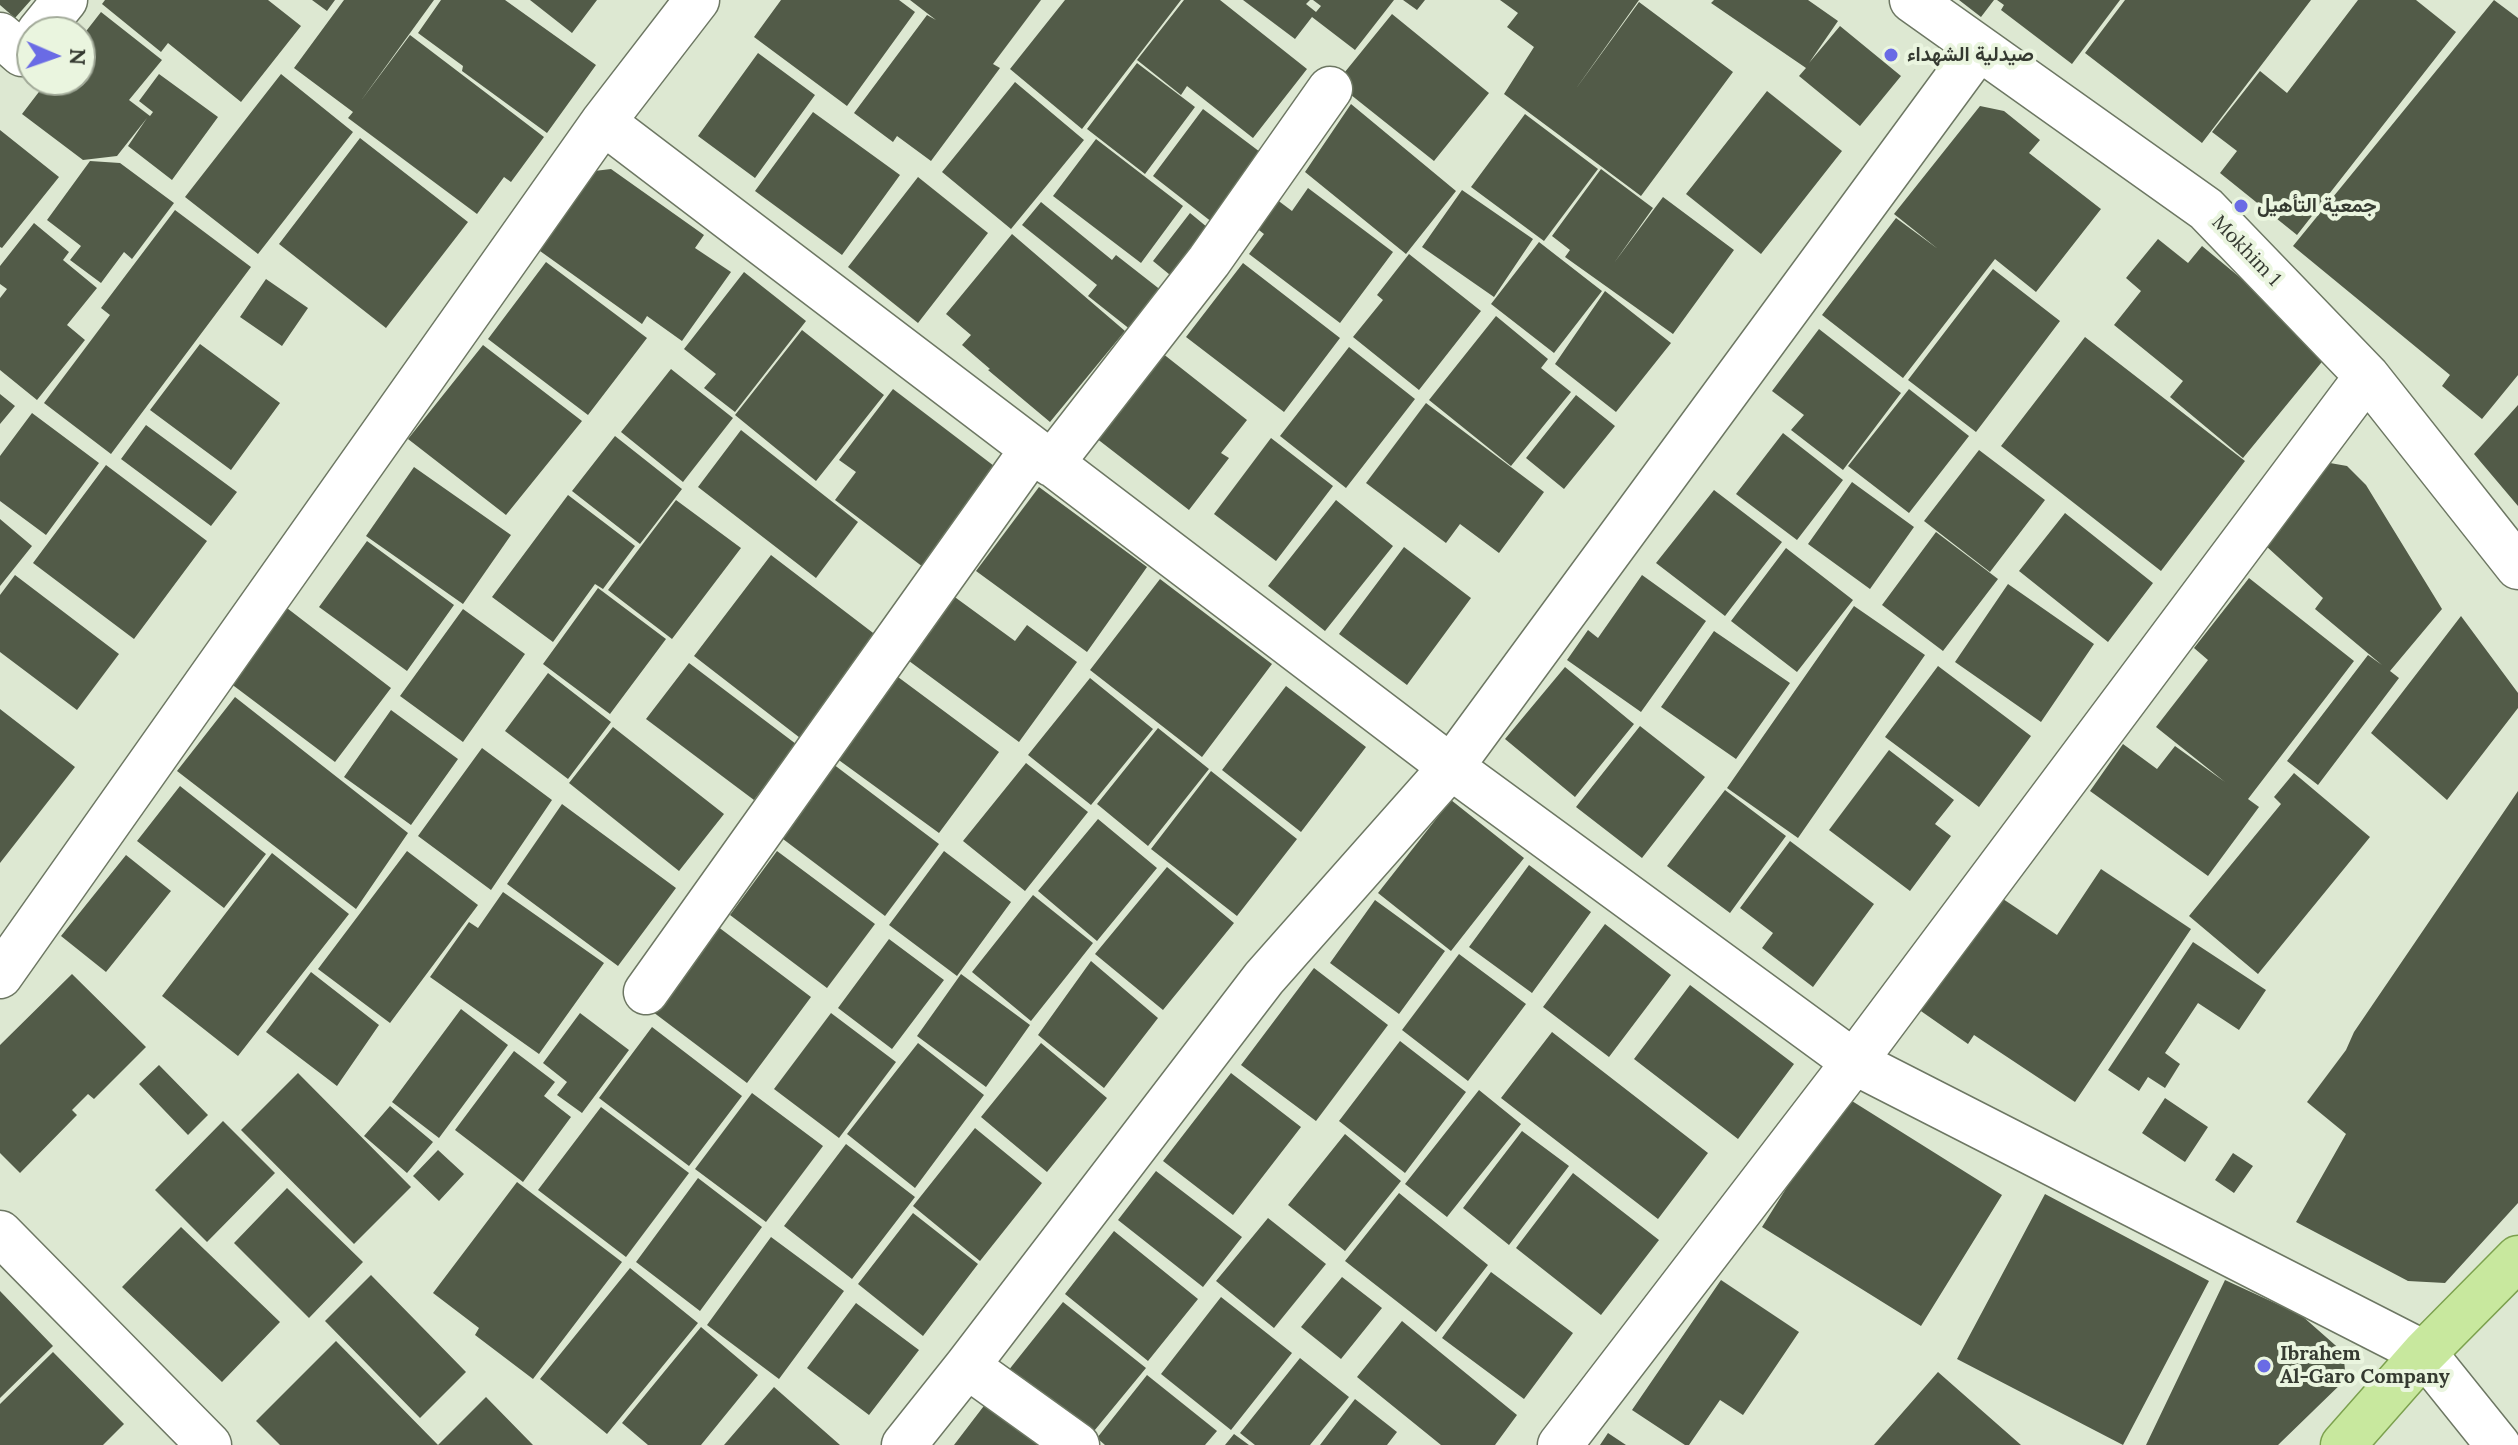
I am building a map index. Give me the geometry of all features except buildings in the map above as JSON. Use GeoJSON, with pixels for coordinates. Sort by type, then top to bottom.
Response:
{"type":"FeatureCollection","features":[{"type":"Feature","properties":{"kind":"main road"},"geometry":{"type":"LineString","coordinates":[[2343,1445],[2424,1353],[2518,1258]]}},
{"type":"Feature","properties":{"kind":"street"},"geometry":{"type":"LineString","coordinates":[[52,16],[65,0]]}},
{"type":"Feature","properties":{"kind":"street"},"geometry":{"type":"LineString","coordinates":[[0,976],[603,122],[697,0]]}},
{"type":"Feature","properties":{"kind":"street","name":"Mokhim 1"},"geometry":{"type":"LineString","coordinates":[[1912,0],[2206,209],[2367,376],[2518,567]]}},
{"type":"Feature","properties":{"kind":"street"},"geometry":{"type":"LineString","coordinates":[[0,35],[16,49]]}},
{"type":"Feature","properties":{"kind":"street"},"geometry":{"type":"LineString","coordinates":[[904,1445],[1264,978],[1451,767],[1979,48]]}},
{"type":"Feature","properties":{"kind":"street"},"geometry":{"type":"LineString","coordinates":[[646,992],[1041,457],[1209,261],[1330,89]]}},
{"type":"Feature","properties":{"kind":"street"},"geometry":{"type":"LineString","coordinates":[[603,122],[1451,767],[1854,1062],[2424,1353],[2498,1445]]}},
{"type":"Feature","properties":{"kind":"street"},"geometry":{"type":"LineString","coordinates":[[1560,1445],[1854,1062],[2367,376]]}},
{"type":"Feature","properties":{"kind":"street"},"geometry":{"type":"LineString","coordinates":[[1,1235],[209,1445]]}},
{"type":"Feature","properties":{"kind":"street"},"geometry":{"type":"LineString","coordinates":[[967,1366],[1077,1445]]}},
{"type":"Feature","properties":{"kind":"place","name":"صيدلية الشهداء"},"geometry":{"type":"Point","coordinates":[1891,55]}},
{"type":"Feature","properties":{"kind":"place","name":"جمعية التأهيل"},"geometry":{"type":"Point","coordinates":[2241,206]}},
{"type":"Feature","properties":{"kind":"place","name":"Ibrahem Al-Garo Company"},"geometry":{"type":"Point","coordinates":[2264,1366]}}]}
